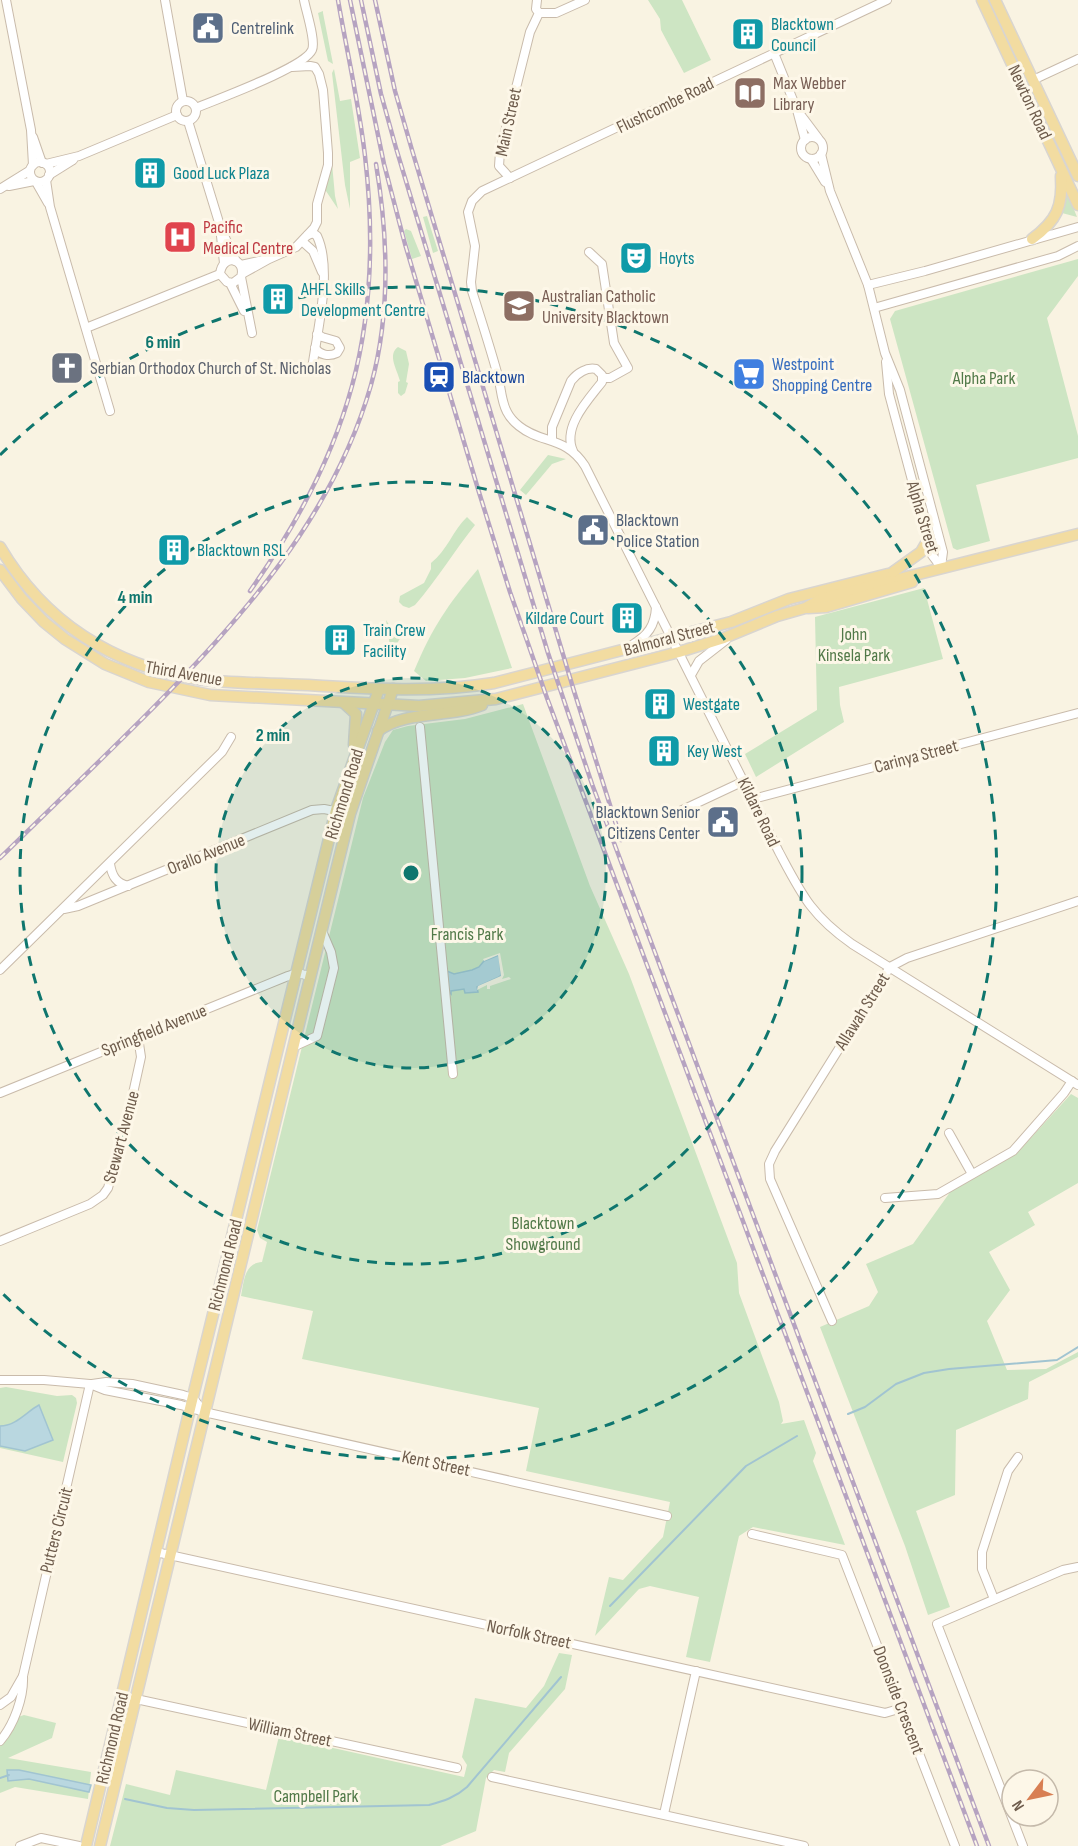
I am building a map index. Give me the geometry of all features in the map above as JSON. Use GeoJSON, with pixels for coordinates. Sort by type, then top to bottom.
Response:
{"type":"FeatureCollection","features":[{"type":"Feature","properties":{"kind":"main road","name":"Newton Road"},"geometry":{"type":"LineString","coordinates":[[982,0],[1078,205]]}},
{"type":"Feature","properties":{"kind":"main road","name":"Newton Road"},"geometry":{"type":"LineString","coordinates":[[995,0],[1078,176]]}},
{"type":"Feature","properties":{"kind":"main road"},"geometry":{"type":"LineString","coordinates":[[1032,239],[1052,223],[1057,213],[1062,189],[1061,168]]}},
{"type":"Feature","properties":{"kind":"main road","name":"Balmoral Street"},"geometry":{"type":"LineString","coordinates":[[373,704],[419,706],[496,699],[679,652],[805,608],[824,598],[1078,534]]}},
{"type":"Feature","properties":{"kind":"main road"},"geometry":{"type":"LineString","coordinates":[[893,572],[921,552],[928,540]]}},
{"type":"Feature","properties":{"kind":"main road","name":"Third Avenue"},"geometry":{"type":"LineString","coordinates":[[0,547],[31,590],[57,616],[107,651],[146,668],[214,680],[393,689]]}},
{"type":"Feature","properties":{"kind":"main road","name":"Balmoral Street"},"geometry":{"type":"LineString","coordinates":[[393,689],[461,688],[494,683],[731,622],[789,599],[893,572],[926,565],[941,567]]}},
{"type":"Feature","properties":{"kind":"main road","name":"Third Avenue"},"geometry":{"type":"LineString","coordinates":[[0,570],[22,599],[44,622],[65,639],[105,664],[132,676],[149,682],[210,695],[373,704]]}},
{"type":"Feature","properties":{"kind":"main road","name":"Richmond Road"},"geometry":{"type":"LineString","coordinates":[[86,1846],[336,810],[379,689]]}},
{"type":"Feature","properties":{"kind":"main road","name":"Richmond Road"},"geometry":{"type":"LineString","coordinates":[[100,1846],[350,814],[393,689]]}},
{"type":"Feature","properties":{"kind":"main road"},"geometry":{"type":"LineString","coordinates":[[378,731],[396,721],[456,713],[479,707],[496,699]]}},
{"type":"Feature","properties":{"kind":"main road"},"geometry":{"type":"LineString","coordinates":[[344,703],[352,709],[357,719],[351,766]]}},
{"type":"Feature","properties":{"kind":"street"},"geometry":{"type":"LineString","coordinates":[[1,0],[8,14]]}},
{"type":"Feature","properties":{"kind":"street"},"geometry":{"type":"LineString","coordinates":[[6,0],[31,130],[44,163],[49,169],[50,207],[110,411]]}},
{"type":"Feature","properties":{"kind":"street"},"geometry":{"type":"LineString","coordinates":[[165,0],[183,101]]}},
{"type":"Feature","properties":{"kind":"street"},"geometry":{"type":"LineString","coordinates":[[196,108],[292,68],[309,55],[313,49],[304,0]]}},
{"type":"Feature","properties":{"kind":"street"},"geometry":{"type":"LineString","coordinates":[[537,0],[536,9],[544,14],[556,13],[585,0]]}},
{"type":"Feature","properties":{"kind":"street","name":"Flushcombe Road"},"geometry":{"type":"LineString","coordinates":[[510,178],[887,0]]}},
{"type":"Feature","properties":{"kind":"street","name":"Main Street"},"geometry":{"type":"LineString","coordinates":[[539,12],[530,32],[500,152],[499,166],[510,178],[482,191],[472,201],[468,209],[468,216],[475,246],[471,282],[506,410],[512,420],[523,429],[552,440]]}},
{"type":"Feature","properties":{"kind":"street"},"geometry":{"type":"LineString","coordinates":[[774,53],[797,110],[805,140],[802,150],[805,156],[811,159],[821,154],[823,145],[797,110]]}},
{"type":"Feature","properties":{"kind":"street"},"geometry":{"type":"LineString","coordinates":[[1033,80],[1078,59]]}},
{"type":"Feature","properties":{"kind":"street"},"geometry":{"type":"LineString","coordinates":[[220,274],[230,283],[236,282],[269,259],[296,247],[317,222],[317,204],[328,165],[324,97],[319,74],[313,66],[292,68]]}},
{"type":"Feature","properties":{"kind":"street"},"geometry":{"type":"LineString","coordinates":[[183,101],[190,101],[196,108],[196,115],[188,121],[181,120],[177,115],[176,108],[183,101]]}},
{"type":"Feature","properties":{"kind":"street"},"geometry":{"type":"LineString","coordinates":[[0,188],[31,168],[79,156],[177,115]]}},
{"type":"Feature","properties":{"kind":"street"},"geometry":{"type":"LineString","coordinates":[[188,121],[221,229],[242,276],[247,317]]}},
{"type":"Feature","properties":{"kind":"street"},"geometry":{"type":"LineString","coordinates":[[31,130],[31,168],[35,181],[50,207]]}},
{"type":"Feature","properties":{"kind":"street"},"geometry":{"type":"LineString","coordinates":[[805,140],[811,137],[818,138]]}},
{"type":"Feature","properties":{"kind":"street","name":"Alpha Street"},"geometry":{"type":"LineString","coordinates":[[821,154],[830,191],[874,308],[885,353],[889,394],[932,555],[941,567]]}},
{"type":"Feature","properties":{"kind":"street"},"geometry":{"type":"LineString","coordinates":[[0,188],[48,178],[79,156]]}},
{"type":"Feature","properties":{"kind":"street","name":"Alpha Street"},"geometry":{"type":"LineString","coordinates":[[811,159],[830,191]]}},
{"type":"Feature","properties":{"kind":"street"},"geometry":{"type":"LineString","coordinates":[[867,285],[925,271],[1078,226]]}},
{"type":"Feature","properties":{"kind":"street"},"geometry":{"type":"LineString","coordinates":[[86,328],[220,274],[224,263],[221,229]]}},
{"type":"Feature","properties":{"kind":"street"},"geometry":{"type":"LineString","coordinates":[[305,238],[313,233],[318,238],[324,261],[324,279],[312,369]]}},
{"type":"Feature","properties":{"kind":"street"},"geometry":{"type":"LineString","coordinates":[[305,238],[324,279]]}},
{"type":"Feature","properties":{"kind":"street"},"geometry":{"type":"LineString","coordinates":[[874,308],[1058,256],[1078,246]]}},
{"type":"Feature","properties":{"kind":"street"},"geometry":{"type":"LineString","coordinates":[[589,252],[603,264],[614,343],[628,368],[610,378],[603,378]]}},
{"type":"Feature","properties":{"kind":"street"},"geometry":{"type":"LineString","coordinates":[[224,263],[230,260],[238,263],[269,259]]}},
{"type":"Feature","properties":{"kind":"street"},"geometry":{"type":"LineString","coordinates":[[230,283],[247,317],[252,333]]}},
{"type":"Feature","properties":{"kind":"street"},"geometry":{"type":"LineString","coordinates":[[315,348],[329,355],[337,353],[340,348],[336,341],[317,334]]}},
{"type":"Feature","properties":{"kind":"street","name":"Alpha Street"},"geometry":{"type":"LineString","coordinates":[[885,353],[900,390],[943,552],[941,567]]}},
{"type":"Feature","properties":{"kind":"street"},"geometry":{"type":"LineString","coordinates":[[552,440],[552,427],[573,378],[579,373],[593,369],[600,372],[603,378]]}},
{"type":"Feature","properties":{"kind":"street"},"geometry":{"type":"LineString","coordinates":[[573,451],[569,438],[572,428],[603,378]]}},
{"type":"Feature","properties":{"kind":"street","name":"Kildare Road"},"geometry":{"type":"LineString","coordinates":[[552,440],[573,451],[585,466],[795,883],[813,912],[837,933],[1075,1083]]}},
{"type":"Feature","properties":{"kind":"street"},"geometry":{"type":"LineString","coordinates":[[624,651],[650,630],[656,616],[656,605]]}},
{"type":"Feature","properties":{"kind":"street"},"geometry":{"type":"LineString","coordinates":[[692,675],[705,655],[735,634]]}},
{"type":"Feature","properties":{"kind":"street","name":"Carinya Street"},"geometry":{"type":"LineString","coordinates":[[753,799],[1078,713]]}},
{"type":"Feature","properties":{"kind":"street"},"geometry":{"type":"LineString","coordinates":[[420,727],[453,1074]]}},
{"type":"Feature","properties":{"kind":"street"},"geometry":{"type":"LineString","coordinates":[[0,970],[222,752],[231,737]]}},
{"type":"Feature","properties":{"kind":"street"},"geometry":{"type":"LineString","coordinates":[[680,811],[744,781]]}},
{"type":"Feature","properties":{"kind":"street","name":"Orallo Avenue"},"geometry":{"type":"LineString","coordinates":[[62,909],[78,906],[312,810],[324,808],[350,814]]}},
{"type":"Feature","properties":{"kind":"street"},"geometry":{"type":"LineString","coordinates":[[110,864],[115,879],[128,886]]}},
{"type":"Feature","properties":{"kind":"street","name":"Allawah Street"},"geometry":{"type":"LineString","coordinates":[[832,1321],[770,1179],[769,1164],[775,1151],[890,967],[907,958],[1078,901]]}},
{"type":"Feature","properties":{"kind":"street"},"geometry":{"type":"LineString","coordinates":[[292,1048],[317,1036],[320,1025],[334,968],[331,952],[321,930]]}},
{"type":"Feature","properties":{"kind":"street"},"geometry":{"type":"LineString","coordinates":[[297,973],[310,976]]}},
{"type":"Feature","properties":{"kind":"street","name":"Springfield Avenue"},"geometry":{"type":"LineString","coordinates":[[0,1094],[297,973]]}},
{"type":"Feature","properties":{"kind":"street","name":"Stewart Avenue"},"geometry":{"type":"LineString","coordinates":[[0,1241],[90,1204],[103,1195],[108,1188],[128,1118],[141,1057],[138,1037]]}},
{"type":"Feature","properties":{"kind":"street"},"geometry":{"type":"LineString","coordinates":[[885,1198],[938,1194],[1017,1147],[1075,1083]]}},
{"type":"Feature","properties":{"kind":"street"},"geometry":{"type":"LineString","coordinates":[[949,1133],[972,1174]]}},
{"type":"Feature","properties":{"kind":"street","name":"Kent Street"},"geometry":{"type":"LineString","coordinates":[[0,1380],[44,1380],[90,1384],[105,1390],[181,1405],[192,1403],[204,1412],[667,1516]]}},
{"type":"Feature","properties":{"kind":"street","name":"Putters Circuit"},"geometry":{"type":"LineString","coordinates":[[0,1705],[11,1697],[23,1676],[90,1384]]}},
{"type":"Feature","properties":{"kind":"street"},"geometry":{"type":"LineString","coordinates":[[994,1599],[982,1569],[982,1552],[1008,1471],[1018,1457]]}},
{"type":"Feature","properties":{"kind":"street","name":"Doonside Crescent"},"geometry":{"type":"LineString","coordinates":[[752,1534],[842,1555],[955,1846]]}},
{"type":"Feature","properties":{"kind":"street","name":"Norfolk Street"},"geometry":{"type":"LineString","coordinates":[[156,1552],[885,1713],[902,1708]]}},
{"type":"Feature","properties":{"kind":"street"},"geometry":{"type":"LineString","coordinates":[[1023,1846],[937,1624],[1063,1570],[1078,1569],[1078,1562]]}},
{"type":"Feature","properties":{"kind":"street"},"geometry":{"type":"LineString","coordinates":[[664,1814],[696,1671]]}},
{"type":"Feature","properties":{"kind":"street","name":"Putters Circuit"},"geometry":{"type":"LineString","coordinates":[[0,1741],[16,1713],[24,1684],[23,1676]]}},
{"type":"Feature","properties":{"kind":"street","name":"William Street"},"geometry":{"type":"LineString","coordinates":[[122,1696],[458,1768]]}},
{"type":"Feature","properties":{"kind":"street"},"geometry":{"type":"LineString","coordinates":[[492,1777],[802,1846]]}},
{"type":"Feature","properties":{"kind":"street"},"geometry":{"type":"LineString","coordinates":[[20,1846],[40,1838],[79,1846]]}},
{"type":"Feature","properties":{"kind":"green space"},"geometry":{"type":"Polygon","coordinates":[[[648,0],[682,0],[711,60],[684,73],[661,30],[660,19],[648,0]]]}},
{"type":"Feature","properties":{"kind":"green space"},"geometry":{"type":"Polygon","coordinates":[[[323,11],[333,64],[328,61],[318,13],[323,11]]]}},
{"type":"Feature","properties":{"kind":"green space"},"geometry":{"type":"Polygon","coordinates":[[[334,69],[340,101],[351,99],[360,158],[350,162],[350,209],[345,185],[332,73],[334,69]]]}},
{"type":"Feature","properties":{"kind":"green space"},"geometry":{"type":"Polygon","coordinates":[[[329,131],[335,196],[338,209],[324,188],[329,131]]]}},
{"type":"Feature","properties":{"kind":"green space"},"geometry":{"type":"Polygon","coordinates":[[[1067,192],[1077,217],[1062,213],[1067,192]]]}},
{"type":"Feature","properties":{"kind":"green space"},"geometry":{"type":"Polygon","coordinates":[[[427,216],[438,251],[433,253],[423,217],[427,216]]]}},
{"type":"Feature","properties":{"kind":"green space"},"geometry":{"type":"Polygon","coordinates":[[[406,229],[411,231],[421,256],[412,259],[404,231],[406,229]]]}},
{"type":"Feature","properties":{"kind":"green space","name":"Alpha Park"},"geometry":{"type":"Polygon","coordinates":[[[1078,259],[1078,276],[1047,318],[1078,436],[1078,458],[976,485],[990,541],[957,550],[953,548],[890,319],[895,311],[1078,259]]]}},
{"type":"Feature","properties":{"kind":"green space"},"geometry":{"type":"Polygon","coordinates":[[[398,347],[406,351],[409,364],[406,382],[408,383],[405,393],[401,396],[398,393],[398,382],[400,381],[393,358],[398,347]]]}},
{"type":"Feature","properties":{"kind":"green space"},"geometry":{"type":"Polygon","coordinates":[[[548,455],[566,459],[552,464],[526,495],[520,490],[548,455]]]}},
{"type":"Feature","properties":{"kind":"green space"},"geometry":{"type":"Polygon","coordinates":[[[467,517],[475,525],[415,605],[409,608],[403,606],[399,602],[400,596],[424,583],[431,569],[431,563],[467,517]]]}},
{"type":"Feature","properties":{"kind":"green space"},"geometry":{"type":"Polygon","coordinates":[[[478,569],[512,668],[465,678],[426,681],[414,671],[427,642],[458,594],[478,569]]]}},
{"type":"Feature","properties":{"kind":"green space","name":"John Kinsela Park"},"geometry":{"type":"Polygon","coordinates":[[[924,588],[943,659],[839,687],[844,722],[756,777],[745,754],[817,710],[815,617],[924,588]]]}},
{"type":"Feature","properties":{"kind":"green space"},"geometry":{"type":"Polygon","coordinates":[[[386,620],[393,631],[401,637],[391,653],[386,620]]]}},
{"type":"Feature","properties":{"kind":"green space"},"geometry":{"type":"Polygon","coordinates":[[[523,704],[590,886],[629,974],[737,1263],[739,1293],[779,1402],[783,1421],[781,1424],[804,1420],[816,1453],[813,1461],[845,1545],[753,1527],[739,1536],[710,1662],[686,1657],[699,1597],[650,1586],[639,1589],[595,1636],[609,1577],[623,1580],[663,1537],[670,1502],[526,1471],[539,1408],[302,1359],[313,1311],[241,1296],[248,1270],[256,1263],[262,1262],[267,1242],[260,1238],[257,1230],[363,798],[385,742],[393,730],[465,719],[523,704]]]}},
{"type":"Feature","properties":{"kind":"green space"},"geometry":{"type":"Polygon","coordinates":[[[1071,1094],[1078,1098],[1078,1183],[1028,1212],[1035,1225],[989,1252],[1010,1290],[987,1321],[1007,1370],[1046,1369],[1078,1352],[1078,1357],[1029,1382],[1028,1399],[956,1430],[955,1495],[916,1511],[950,1607],[928,1615],[905,1546],[820,1327],[869,1306],[878,1292],[866,1264],[913,1244],[953,1188],[1018,1152],[1071,1094]]]}},
{"type":"Feature","properties":{"kind":"green space"},"geometry":{"type":"Polygon","coordinates":[[[6,1387],[57,1396],[72,1395],[76,1398],[77,1403],[63,1462],[0,1448],[0,1388],[6,1387]]]}},
{"type":"Feature","properties":{"kind":"green space","name":"Campbell Park"},"geometry":{"type":"Polygon","coordinates":[[[559,1653],[572,1655],[565,1689],[509,1753],[505,1772],[494,1770],[486,1778],[476,1831],[440,1846],[110,1846],[126,1784],[170,1795],[176,1770],[266,1790],[279,1736],[464,1777],[467,1765],[462,1757],[475,1698],[526,1708],[544,1686],[559,1653]]]}},
{"type":"Feature","properties":{"kind":"green space"},"geometry":{"type":"Polygon","coordinates":[[[24,1715],[56,1723],[52,1738],[8,1758],[91,1772],[88,1799],[15,1787],[0,1793],[0,1745],[18,1717],[24,1715]]]}},
{"type":"Feature","properties":{"kind":"water"},"geometry":{"type":"Polygon","coordinates":[[[499,955],[501,975],[477,987],[478,992],[465,993],[464,989],[451,991],[451,994],[442,993],[447,971],[454,974],[472,970],[484,961],[499,955]]]}},
{"type":"Feature","properties":{"kind":"water"},"geometry":{"type":"Polygon","coordinates":[[[39,1405],[53,1440],[25,1451],[0,1446],[0,1426],[16,1421],[39,1405]]]}},
{"type":"Feature","properties":{"kind":"water"},"geometry":{"type":"Polygon","coordinates":[[[7,1770],[19,1770],[91,1785],[89,1792],[29,1779],[8,1781],[7,1770]]]}},
{"type":"Feature","properties":{"kind":"pier"},"geometry":{"type":"Polygon","coordinates":[[[500,953],[504,975],[502,979],[509,977],[511,979],[490,986],[490,989],[487,989],[487,985],[477,990],[478,986],[501,976],[498,955],[484,961],[483,959],[500,953]]]}},
{"type":"Feature","properties":{"kind":"waterway"},"geometry":{"type":"LineString","coordinates":[[848,1414],[865,1407],[896,1384],[924,1373],[1057,1360],[1078,1347]]}},
{"type":"Feature","properties":{"kind":"waterway"},"geometry":{"type":"LineString","coordinates":[[610,1606],[746,1466],[797,1436]]}},
{"type":"Feature","properties":{"kind":"waterway"},"geometry":{"type":"LineString","coordinates":[[125,1799],[167,1808],[194,1810],[429,1805],[454,1796],[467,1787],[561,1677]]}},
{"type":"Feature","properties":{"kind":"waterway"},"geometry":{"type":"LineString","coordinates":[[0,1778],[9,1775]]}},
{"type":"Feature","properties":{"kind":"railway"},"geometry":{"type":"LineString","coordinates":[[250,591],[284,539],[313,488],[335,437],[352,386],[364,332],[369,277],[370,218],[365,156],[338,0]]}},
{"type":"Feature","properties":{"kind":"railway"},"geometry":{"type":"LineString","coordinates":[[350,0],[384,164],[405,244],[510,592],[547,698],[977,1846]]}},
{"type":"Feature","properties":{"kind":"railway"},"geometry":{"type":"LineString","coordinates":[[361,0],[381,94],[396,148],[548,653],[592,784],[989,1846]]}},
{"type":"Feature","properties":{"kind":"railway"},"geometry":{"type":"LineString","coordinates":[[375,0],[395,91],[412,150],[621,840]]}},
{"type":"Feature","properties":{"kind":"railway"},"geometry":{"type":"LineString","coordinates":[[0,858],[146,715],[216,642],[280,564],[308,523],[333,479],[354,433],[371,385],[382,330],[386,274],[383,219],[376,164]]}},
{"type":"Feature","properties":{"kind":"place","name":"Centrelink"},"geometry":{"type":"Point","coordinates":[208,28]}},
{"type":"Feature","properties":{"kind":"place","name":"Blacktown Council"},"geometry":{"type":"Point","coordinates":[748,34]}},
{"type":"Feature","properties":{"kind":"place","name":"Max Webber Library"},"geometry":{"type":"Point","coordinates":[750,93]}},
{"type":"Feature","properties":{"kind":"place","name":"Good Luck Plaza"},"geometry":{"type":"Point","coordinates":[150,173]}},
{"type":"Feature","properties":{"kind":"place","name":"Pacific Medical Centre"},"geometry":{"type":"Point","coordinates":[180,237]}},
{"type":"Feature","properties":{"kind":"place","name":"Hoyts"},"geometry":{"type":"Point","coordinates":[636,258]}},
{"type":"Feature","properties":{"kind":"place","name":"AHFL Skills Development Centre"},"geometry":{"type":"Point","coordinates":[278,299]}},
{"type":"Feature","properties":{"kind":"place","name":"Australian Catholic University Blacktown"},"geometry":{"type":"Point","coordinates":[519,306]}},
{"type":"Feature","properties":{"kind":"place","name":"Serbian Orthodox Church of St. Nicholas"},"geometry":{"type":"Point","coordinates":[67,368]}},
{"type":"Feature","properties":{"kind":"place","name":"Westpoint Shopping Centre"},"geometry":{"type":"Point","coordinates":[749,374]}},
{"type":"Feature","properties":{"kind":"place","name":"Blacktown"},"geometry":{"type":"Point","coordinates":[439,377]}},
{"type":"Feature","properties":{"kind":"place","name":"Blacktown Police Station"},"geometry":{"type":"Point","coordinates":[593,530]}},
{"type":"Feature","properties":{"kind":"place","name":"Blacktown RSL"},"geometry":{"type":"Point","coordinates":[174,550]}},
{"type":"Feature","properties":{"kind":"place","name":"Kildare Court"},"geometry":{"type":"Point","coordinates":[627,618]}},
{"type":"Feature","properties":{"kind":"place","name":"Train Crew Facility"},"geometry":{"type":"Point","coordinates":[340,640]}},
{"type":"Feature","properties":{"kind":"place","name":"Westgate"},"geometry":{"type":"Point","coordinates":[660,704]}},
{"type":"Feature","properties":{"kind":"place","name":"Key West"},"geometry":{"type":"Point","coordinates":[664,751]}},
{"type":"Feature","properties":{"kind":"place","name":"Blacktown Senior Citizens Center"},"geometry":{"type":"Point","coordinates":[723,822]}},
{"type":"Feature","properties":{"kind":"park label","name":"Francis Park"},"geometry":{"type":"Point","coordinates":[467,934]}},
{"type":"Feature","properties":{"kind":"park label","name":"Blacktown Showground"},"geometry":{"type":"Point","coordinates":[543,1233]}}]}
